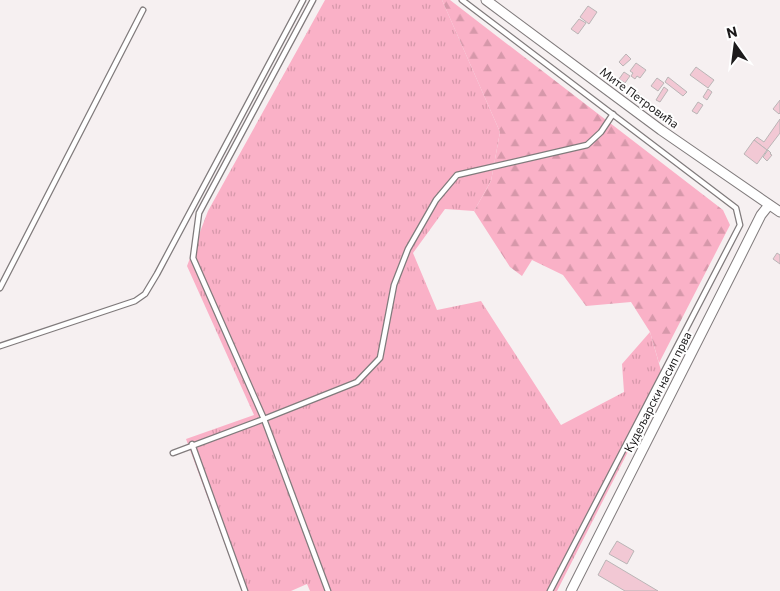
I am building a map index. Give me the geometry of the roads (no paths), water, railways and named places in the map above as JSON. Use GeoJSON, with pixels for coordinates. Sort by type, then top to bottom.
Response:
{"type":"FeatureCollection","features":[{"type":"Feature","properties":{"kind":"street","name":"Мите Петровића"},"geometry":{"type":"LineString","coordinates":[[486,0],[661,130],[780,212]]}},
{"type":"Feature","properties":{"kind":"street","name":"Кудељарски насип прва"},"geometry":{"type":"LineString","coordinates":[[571,591],[738,260],[761,216],[769,205]]}},
{"type":"Feature","properties":{"kind":"lane"},"geometry":{"type":"LineString","coordinates":[[0,346],[135,301],[145,294],[303,0]]}},
{"type":"Feature","properties":{"kind":"lane"},"geometry":{"type":"LineString","coordinates":[[314,0],[199,213],[193,258],[264,419],[328,591]]}},
{"type":"Feature","properties":{"kind":"lane"},"geometry":{"type":"LineString","coordinates":[[462,0],[736,208],[740,225],[550,591]]}},
{"type":"Feature","properties":{"kind":"lane"},"geometry":{"type":"LineString","coordinates":[[0,288],[143,10]]}},
{"type":"Feature","properties":{"kind":"lane"},"geometry":{"type":"LineString","coordinates":[[173,452],[264,419],[357,382],[380,358],[394,285],[408,249],[436,200],[457,175],[588,145],[601,132],[613,114]]}},
{"type":"Feature","properties":{"kind":"lane"},"geometry":{"type":"LineString","coordinates":[[192,444],[245,591]]}}]}
